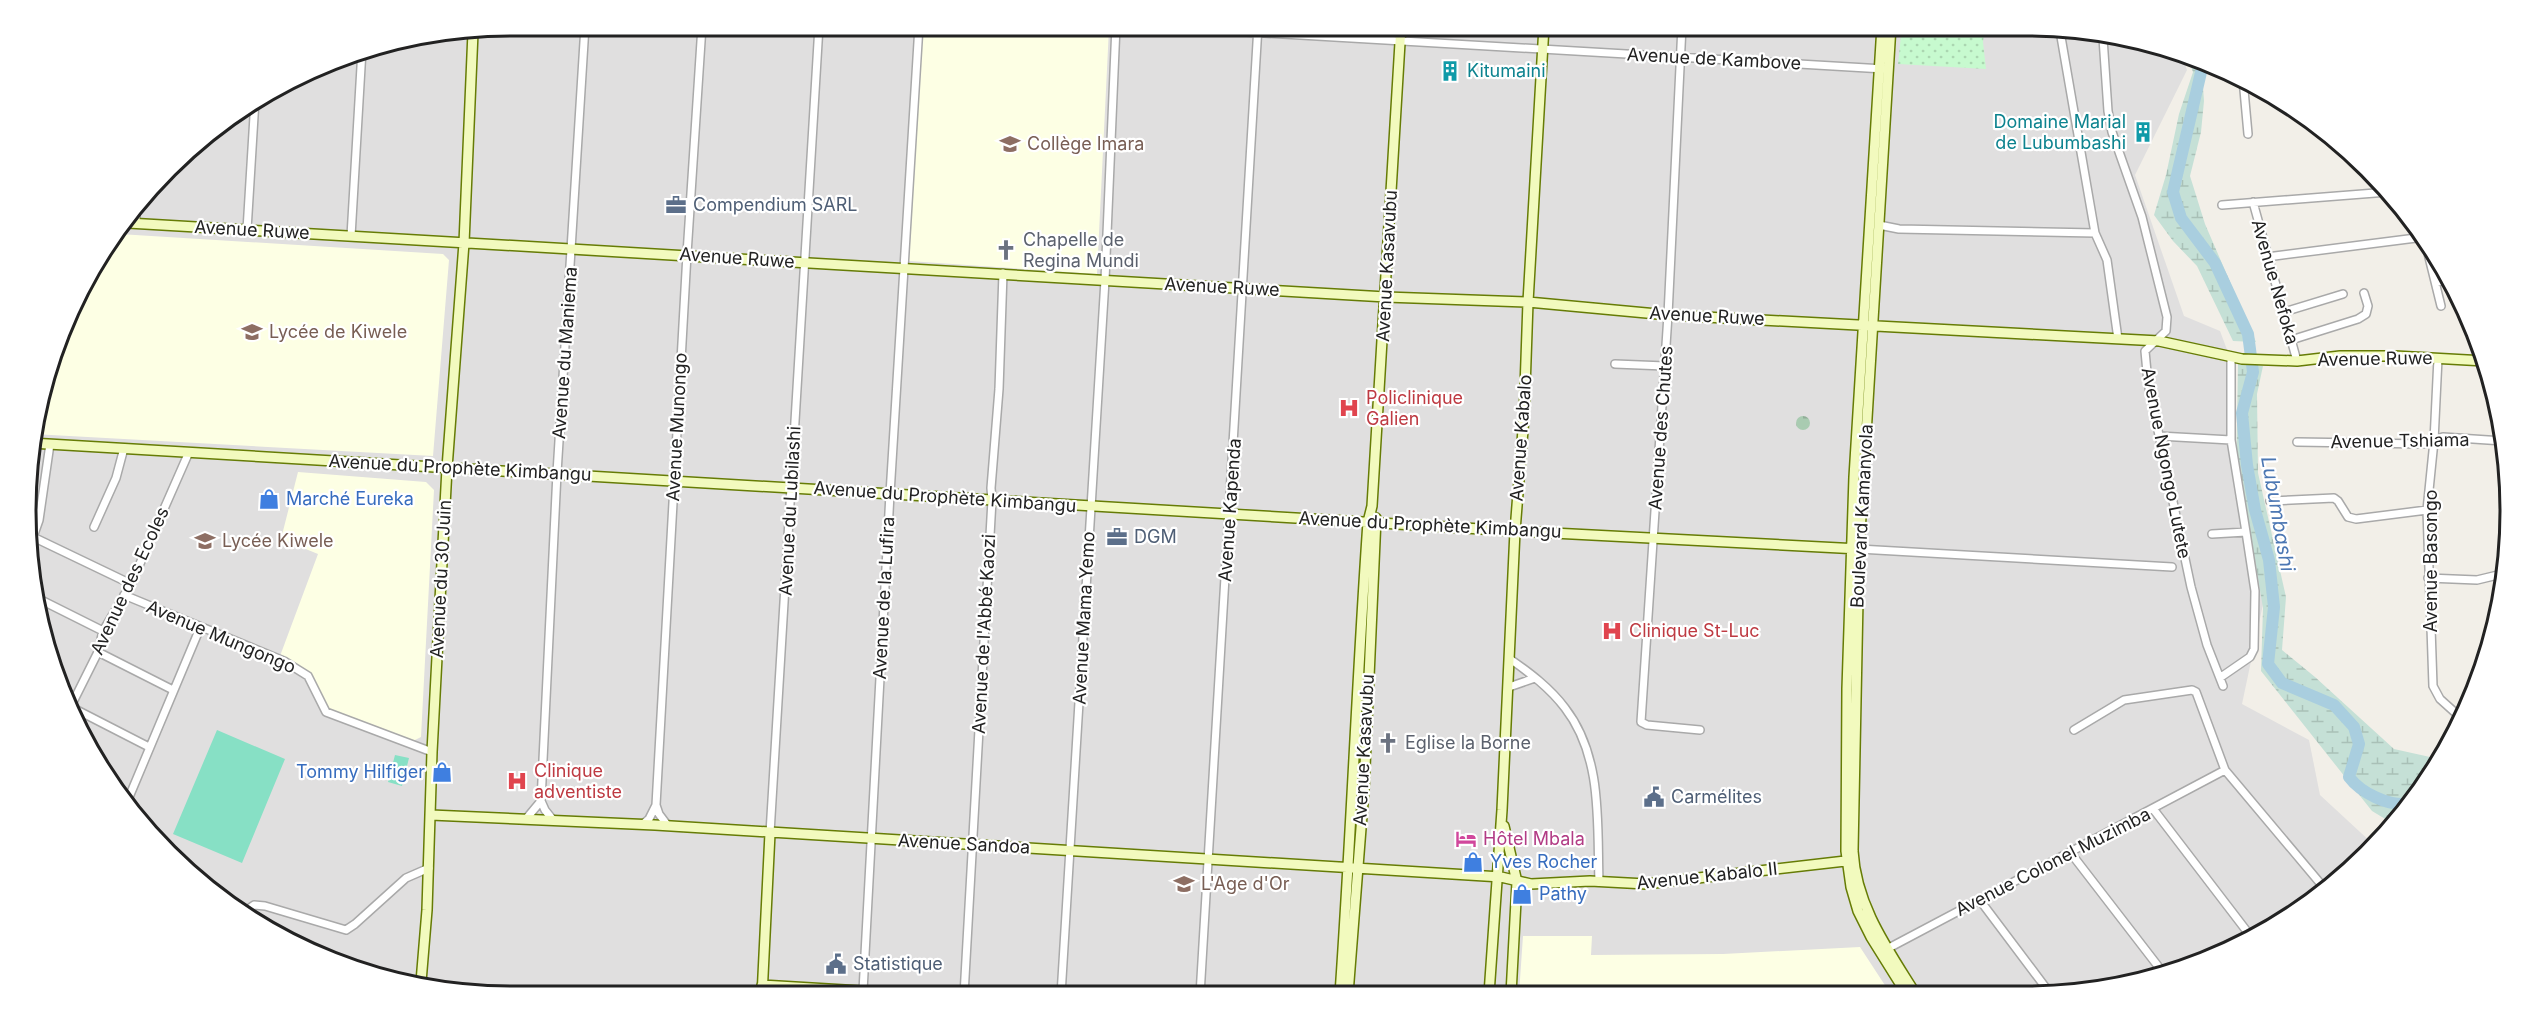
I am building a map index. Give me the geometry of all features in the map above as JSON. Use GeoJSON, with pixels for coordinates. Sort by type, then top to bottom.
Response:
{"type":"FeatureCollection","features":[{"type":"Feature","properties":{"kind":"street","name":"Avenue du Maniema"},"geometry":{"type":"LineString","coordinates":[[541,801],[557,473],[584,36]]}},
{"type":"Feature","properties":{"kind":"street","name":"Avenue Munongo"},"geometry":{"type":"LineString","coordinates":[[656,805],[701,36]]}},
{"type":"Feature","properties":{"kind":"street","name":"Avenue du Lubilashi"},"geometry":{"type":"LineString","coordinates":[[762,985],[818,36]]}},
{"type":"Feature","properties":{"kind":"street","name":"Avenue de la Lufira"},"geometry":{"type":"LineString","coordinates":[[863,986],[890,494],[919,36]]}},
{"type":"Feature","properties":{"kind":"street","name":"Avenue Mama Yemo"},"geometry":{"type":"LineString","coordinates":[[1062,986],[1105,280],[1116,36]]}},
{"type":"Feature","properties":{"kind":"street","name":"Avenue Kapenda"},"geometry":{"type":"LineString","coordinates":[[1201,986],[1258,36]]}},
{"type":"Feature","properties":{"kind":"street","name":"Avenue de Kambove"},"geometry":{"type":"LineString","coordinates":[[1334,36],[1400,42],[1885,69]]}},
{"type":"Feature","properties":{"kind":"street","name":"Avenue Kasavubu"},"geometry":{"type":"LineString","coordinates":[[1341,986],[1352,867],[1364,790],[1372,506],[1400,36]]}},
{"type":"Feature","properties":{"kind":"street","name":"Avenue Kabalo"},"geometry":{"type":"LineString","coordinates":[[1489,986],[1502,818],[1515,531],[1524,417],[1528,303],[1544,36]]}},
{"type":"Feature","properties":{"kind":"street","name":"Avenue des Chutes"},"geometry":{"type":"LineString","coordinates":[[1681,36],[1665,366],[1641,722],[1647,725],[1700,730]]}},
{"type":"Feature","properties":{"kind":"street","name":"Boulevard Kamanyola"},"geometry":{"type":"LineString","coordinates":[[1868,325],[1879,225],[1885,69],[1883,36]]}},
{"type":"Feature","properties":{"kind":"street","name":"Boulevard Kamanyola"},"geometry":{"type":"LineString","coordinates":[[1890,36],[1885,69],[1868,325],[1856,550],[1851,678],[1850,860],[1865,907],[1902,986]]}},
{"type":"Feature","properties":{"kind":"street"},"geometry":{"type":"LineString","coordinates":[[2061,37],[2095,233],[2107,260],[2118,339]]}},
{"type":"Feature","properties":{"kind":"street","name":"Avenue du 30 Juin"},"geometry":{"type":"LineString","coordinates":[[421,978],[429,868],[432,752],[447,468],[464,243],[473,38]]}},
{"type":"Feature","properties":{"kind":"street","name":"Avenue Ngongo Lutete"},"geometry":{"type":"LineString","coordinates":[[2103,43],[2108,111],[2112,132],[2142,217],[2168,317],[2166,331],[2147,347],[2144,355],[2159,436],[2191,587],[2223,686]]}},
{"type":"Feature","properties":{"kind":"street"},"geometry":{"type":"LineString","coordinates":[[351,236],[361,60]]}},
{"type":"Feature","properties":{"kind":"street"},"geometry":{"type":"LineString","coordinates":[[2244,90],[2248,134]]}},
{"type":"Feature","properties":{"kind":"street"},"geometry":{"type":"LineString","coordinates":[[247,230],[254,112]]}},
{"type":"Feature","properties":{"kind":"street"},"geometry":{"type":"LineString","coordinates":[[2222,205],[2377,193]]}},
{"type":"Feature","properties":{"kind":"street","name":"Avenue Nefoka"},"geometry":{"type":"LineString","coordinates":[[2253,202],[2297,361]]}},
{"type":"Feature","properties":{"kind":"street","name":"Avenue Ruwe"},"geometry":{"type":"LineString","coordinates":[[133,223],[1386,297],[1528,303],[1668,315],[2154,341],[2242,359],[2297,361],[2340,356],[2476,360]]}},
{"type":"Feature","properties":{"kind":"street"},"geometry":{"type":"LineString","coordinates":[[1879,225],[1899,229],[2095,233]]}},
{"type":"Feature","properties":{"kind":"street"},"geometry":{"type":"LineString","coordinates":[[2267,257],[2414,238]]}},
{"type":"Feature","properties":{"kind":"street"},"geometry":{"type":"LineString","coordinates":[[2432,267],[2441,306]]}},
{"type":"Feature","properties":{"kind":"street","name":"Avenue de l'Abbé Kaozi"},"geometry":{"type":"LineString","coordinates":[[964,986],[1003,273]]}},
{"type":"Feature","properties":{"kind":"street"},"geometry":{"type":"LineString","coordinates":[[2436,283],[2440,281]]}},
{"type":"Feature","properties":{"kind":"street"},"geometry":{"type":"LineString","coordinates":[[2291,340],[2358,319],[2368,310],[2364,292]]}},
{"type":"Feature","properties":{"kind":"street"},"geometry":{"type":"LineString","coordinates":[[2284,312],[2343,294]]}},
{"type":"Feature","properties":{"kind":"street"},"geometry":{"type":"LineString","coordinates":[[2221,677],[2254,653],[2255,591],[2231,440],[2231,357]]}},
{"type":"Feature","properties":{"kind":"street","name":"Avenue Basongo"},"geometry":{"type":"LineString","coordinates":[[2438,358],[2434,441],[2427,510],[2433,686],[2440,699],[2455,712]]}},
{"type":"Feature","properties":{"kind":"street"},"geometry":{"type":"LineString","coordinates":[[1615,364],[1665,366]]}},
{"type":"Feature","properties":{"kind":"street"},"geometry":{"type":"LineString","coordinates":[[2159,436],[2231,440]]}},
{"type":"Feature","properties":{"kind":"street","name":"Avenue Tshiama"},"geometry":{"type":"LineString","coordinates":[[2298,442],[2425,444],[2443,438],[2495,441]]}},
{"type":"Feature","properties":{"kind":"street","name":"Avenue du Prophète Kimbangu"},"geometry":{"type":"LineString","coordinates":[[41,444],[1856,550]]}},
{"type":"Feature","properties":{"kind":"street"},"geometry":{"type":"LineString","coordinates":[[37,527],[50,444]]}},
{"type":"Feature","properties":{"kind":"street"},"geometry":{"type":"LineString","coordinates":[[94,527],[116,478],[124,448]]}},
{"type":"Feature","properties":{"kind":"street","name":"Avenue des Ecoles"},"geometry":{"type":"LineString","coordinates":[[75,699],[98,652],[103,631],[132,584],[189,452]]}},
{"type":"Feature","properties":{"kind":"street"},"geometry":{"type":"LineString","coordinates":[[2270,501],[2334,498],[2348,517],[2356,519],[2427,510]]}},
{"type":"Feature","properties":{"kind":"street"},"geometry":{"type":"LineString","coordinates":[[2212,534],[2246,532]]}},
{"type":"Feature","properties":{"kind":"street"},"geometry":{"type":"LineString","coordinates":[[37,539],[132,584]]}},
{"type":"Feature","properties":{"kind":"street"},"geometry":{"type":"LineString","coordinates":[[1856,550],[2172,567]]}},
{"type":"Feature","properties":{"kind":"street"},"geometry":{"type":"LineString","coordinates":[[2428,578],[2477,580],[2496,576]]}},
{"type":"Feature","properties":{"kind":"street","name":"Avenue Mungongo"},"geometry":{"type":"LineString","coordinates":[[124,595],[200,628],[281,659],[305,673],[323,709],[329,714],[432,752]]}},
{"type":"Feature","properties":{"kind":"street"},"geometry":{"type":"LineString","coordinates":[[45,602],[103,631]]}},
{"type":"Feature","properties":{"kind":"street"},"geometry":{"type":"LineString","coordinates":[[130,794],[200,628]]}},
{"type":"Feature","properties":{"kind":"street"},"geometry":{"type":"LineString","coordinates":[[98,652],[173,690]]}},
{"type":"Feature","properties":{"kind":"street"},"geometry":{"type":"LineString","coordinates":[[1510,658],[1535,678],[1566,709],[1591,761],[1595,781],[1599,882]]}},
{"type":"Feature","properties":{"kind":"street"},"geometry":{"type":"LineString","coordinates":[[1509,687],[1535,678]]}},
{"type":"Feature","properties":{"kind":"street"},"geometry":{"type":"LineString","coordinates":[[2074,730],[2124,700],[2195,690],[2199,695],[2225,770],[2320,883]]}},
{"type":"Feature","properties":{"kind":"street"},"geometry":{"type":"LineString","coordinates":[[82,714],[149,747]]}},
{"type":"Feature","properties":{"kind":"street","name":"Avenue Colonel Muzimba"},"geometry":{"type":"LineString","coordinates":[[1884,951],[1979,899],[2154,810],[2225,770]]}},
{"type":"Feature","properties":{"kind":"street"},"geometry":{"type":"LineString","coordinates":[[526,819],[537,809],[541,801]]}},
{"type":"Feature","properties":{"kind":"street"},"geometry":{"type":"LineString","coordinates":[[541,801],[553,820]]}},
{"type":"Feature","properties":{"kind":"street"},"geometry":{"type":"LineString","coordinates":[[643,824],[649,819],[656,805]]}},
{"type":"Feature","properties":{"kind":"street"},"geometry":{"type":"LineString","coordinates":[[656,805],[659,814],[668,826]]}},
{"type":"Feature","properties":{"kind":"street"},"geometry":{"type":"LineString","coordinates":[[2154,810],[2246,931]]}},
{"type":"Feature","properties":{"kind":"street","name":"Avenue Sandoa"},"geometry":{"type":"LineString","coordinates":[[431,815],[643,824],[1070,849],[1497,876],[1517,882]]}},
{"type":"Feature","properties":{"kind":"street"},"geometry":{"type":"LineString","coordinates":[[1502,818],[1517,882],[1511,986]]}},
{"type":"Feature","properties":{"kind":"street"},"geometry":{"type":"LineString","coordinates":[[2070,852],[2159,967]]}},
{"type":"Feature","properties":{"kind":"street","name":"Avenue Kabalo II"},"geometry":{"type":"LineString","coordinates":[[1517,882],[1531,884],[1663,883],[1850,860]]}},
{"type":"Feature","properties":{"kind":"street","name":"Avenue Kasavubu"},"geometry":{"type":"LineString","coordinates":[[1348,986],[1352,867]]}},
{"type":"Feature","properties":{"kind":"street"},"geometry":{"type":"LineString","coordinates":[[250,908],[265,906],[346,930],[406,878],[429,868]]}},
{"type":"Feature","properties":{"kind":"street"},"geometry":{"type":"LineString","coordinates":[[1979,899],[2044,985]]}},
{"type":"Feature","properties":{"kind":"street","name":"Boulevard Kamanyola"},"geometry":{"type":"LineString","coordinates":[[1884,951],[1910,986]]}},
{"type":"Feature","properties":{"kind":"street"},"geometry":{"type":"LineString","coordinates":[[762,985],[779,986]]}},
{"type":"Feature","properties":{"kind":"shaded area"},"geometry":{"type":"Polygon","coordinates":[[[511,36],[2025,36],[2087,40],[2118,45],[2178,61],[2185,64],[2187,70],[2135,175],[2184,316],[2220,331],[2235,371],[2231,447],[2266,590],[2242,704],[2309,740],[2320,795],[2368,839],[2314,888],[2262,922],[2207,950],[2148,970],[2087,982],[2025,986],[511,986],[449,982],[418,977],[358,961],[329,950],[273,922],[222,888],[198,868],[175,847],[134,800],[116,775],[85,721],[61,664],[52,634],[45,604],[37,542],[37,480],[40,449],[45,418],[61,358],[85,301],[116,247],[134,222],[175,175],[222,134],[247,116],[301,85],[358,61],[418,45],[480,37],[511,36]]]}},
{"type":"Feature","properties":{"kind":"shaded area","name":"Collège Imara"},"geometry":{"type":"Polygon","coordinates":[[[922,36],[1109,36],[1097,274],[909,261],[922,36]]]}},
{"type":"Feature","properties":{"kind":"shaded area","name":"Lycée de Kiwele"},"geometry":{"type":"Polygon","coordinates":[[[125,234],[443,254],[449,260],[433,456],[42,435],[52,388],[72,329],[100,274],[125,234]]]}},
{"type":"Feature","properties":{"kind":"shaded area"},"geometry":{"type":"Polygon","coordinates":[[[298,472],[426,482],[434,490],[421,737],[411,742],[329,709],[311,675],[280,656],[318,554],[281,539],[298,472]]]}},
{"type":"Feature","properties":{"kind":"shaded area"},"geometry":{"type":"Polygon","coordinates":[[[1523,936],[1592,936],[1591,955],[1723,954],[1860,947],[1885,986],[1520,986],[1523,936]]]}},
{"type":"Feature","properties":{"kind":"green space"},"geometry":{"type":"Polygon","coordinates":[[[1901,36],[1984,36],[1986,69],[1898,64],[1901,36]]]}},
{"type":"Feature","properties":{"kind":"green space"},"geometry":{"type":"Polygon","coordinates":[[[2191,66],[2202,70],[2204,101],[2201,132],[2190,176],[2205,224],[2256,342],[2233,341],[2197,266],[2173,241],[2154,215],[2166,175],[2179,114],[2193,72],[2191,66]]]}},
{"type":"Feature","properties":{"kind":"green space"},"geometry":{"type":"Polygon","coordinates":[[[2238,364],[2263,366],[2257,394],[2258,473],[2286,597],[2282,650],[2394,749],[2431,757],[2420,775],[2386,819],[2372,811],[2261,671],[2263,608],[2252,542],[2236,482],[2238,364]]]}},
{"type":"Feature","properties":{"kind":"green space"},"geometry":{"type":"Polygon","coordinates":[[[1803,416],[1808,418],[1810,423],[1808,428],[1803,430],[1798,428],[1796,423],[1798,418],[1803,416]]]}},
{"type":"Feature","properties":{"kind":"green space"},"geometry":{"type":"Polygon","coordinates":[[[217,730],[285,759],[242,863],[173,834],[217,730]]]}},
{"type":"Feature","properties":{"kind":"green space"},"geometry":{"type":"Polygon","coordinates":[[[395,755],[409,758],[402,786],[388,782],[395,755]]]}},
{"type":"Feature","properties":{"kind":"waterway","name":"Lubumbashi"},"geometry":{"type":"LineString","coordinates":[[2202,70],[2173,192],[2181,218],[2215,263],[2248,334],[2253,372],[2242,413],[2247,465],[2255,510],[2269,560],[2274,607],[2268,664],[2282,683],[2334,705],[2354,727],[2359,744],[2349,777],[2368,793],[2384,801],[2399,804]]}},
{"type":"Feature","properties":{"kind":"place","name":"Kitumaini"},"geometry":{"type":"Point","coordinates":[1450,71]}},
{"type":"Feature","properties":{"kind":"place","name":"Domaine Marial de Lubumbashi"},"geometry":{"type":"Point","coordinates":[2143,132]}},
{"type":"Feature","properties":{"kind":"place","name":"Collège Imara"},"geometry":{"type":"Point","coordinates":[1010,144]}},
{"type":"Feature","properties":{"kind":"place","name":"Compendium SARL"},"geometry":{"type":"Point","coordinates":[676,205]}},
{"type":"Feature","properties":{"kind":"place","name":"Chapelle de Regina Mundi"},"geometry":{"type":"Point","coordinates":[1006,250]}},
{"type":"Feature","properties":{"kind":"place","name":"Lycée de Kiwele"},"geometry":{"type":"Point","coordinates":[252,332]}},
{"type":"Feature","properties":{"kind":"place","name":"Policlinique Galien"},"geometry":{"type":"Point","coordinates":[1349,408]}},
{"type":"Feature","properties":{"kind":"place","name":"Marché Eureka"},"geometry":{"type":"Point","coordinates":[269,499]}},
{"type":"Feature","properties":{"kind":"place","name":"DGM"},"geometry":{"type":"Point","coordinates":[1117,537]}},
{"type":"Feature","properties":{"kind":"place","name":"Lycée Kiwele"},"geometry":{"type":"Point","coordinates":[205,541]}},
{"type":"Feature","properties":{"kind":"place","name":"Clinique St-Luc"},"geometry":{"type":"Point","coordinates":[1612,631]}},
{"type":"Feature","properties":{"kind":"place","name":"Eglise la Borne"},"geometry":{"type":"Point","coordinates":[1388,743]}},
{"type":"Feature","properties":{"kind":"place","name":"Tommy Hilfiger"},"geometry":{"type":"Point","coordinates":[442,772]}},
{"type":"Feature","properties":{"kind":"place","name":"Clinique adventiste"},"geometry":{"type":"Point","coordinates":[517,781]}},
{"type":"Feature","properties":{"kind":"place","name":"Carmélites"},"geometry":{"type":"Point","coordinates":[1654,797]}},
{"type":"Feature","properties":{"kind":"place","name":"Hôtel Mbala"},"geometry":{"type":"Point","coordinates":[1466,839]}},
{"type":"Feature","properties":{"kind":"place","name":"Yves Rocher"},"geometry":{"type":"Point","coordinates":[1473,862]}},
{"type":"Feature","properties":{"kind":"place","name":"L'Age d'Or"},"geometry":{"type":"Point","coordinates":[1184,884]}},
{"type":"Feature","properties":{"kind":"place","name":"Pathy"},"geometry":{"type":"Point","coordinates":[1522,894]}},
{"type":"Feature","properties":{"kind":"place","name":"Statistique"},"geometry":{"type":"Point","coordinates":[836,964]}}]}
